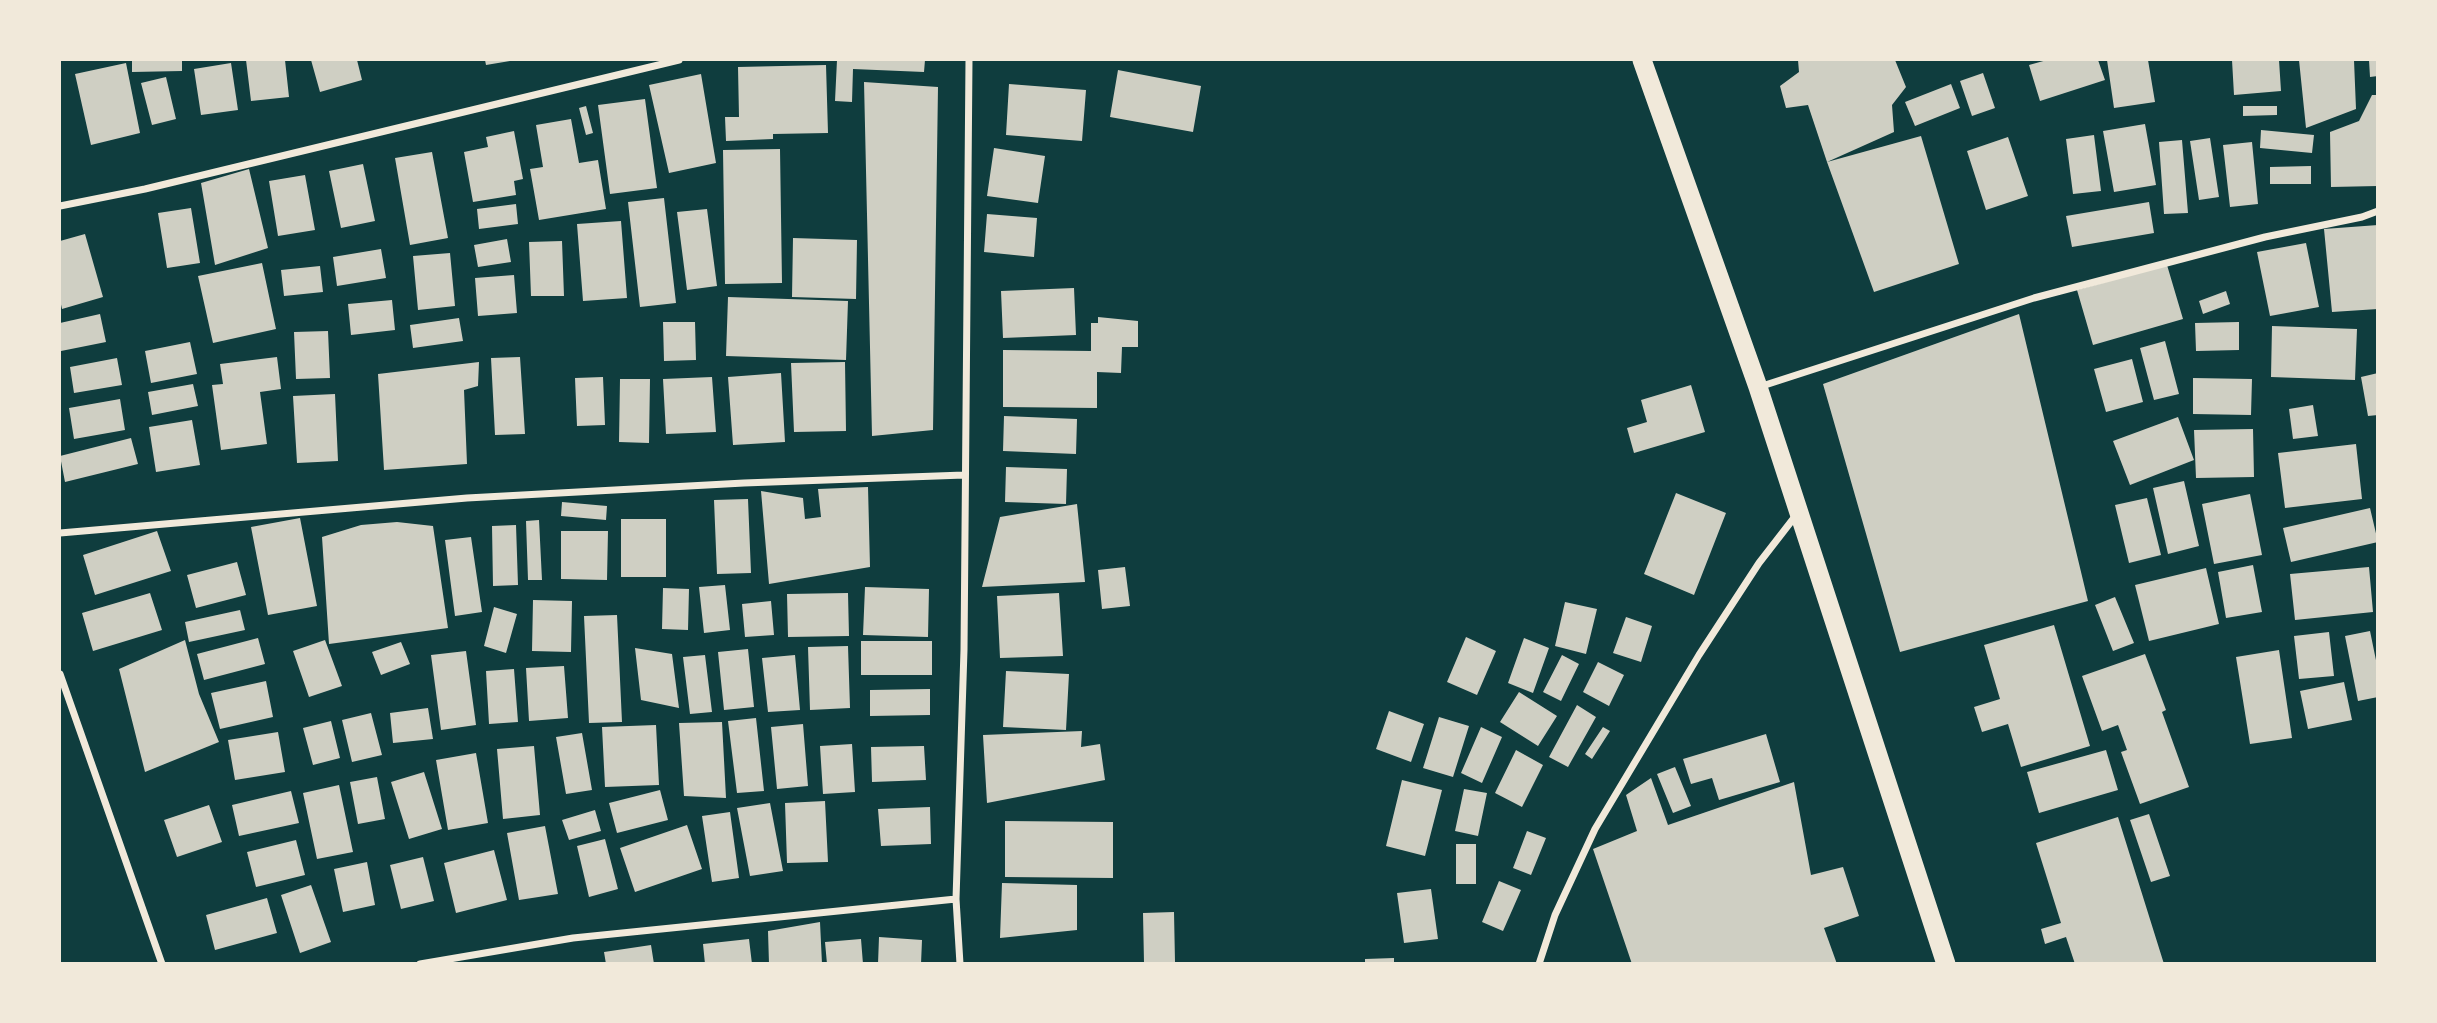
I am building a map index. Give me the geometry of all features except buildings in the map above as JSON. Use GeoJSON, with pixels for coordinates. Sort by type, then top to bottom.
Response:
{"type":"FeatureCollection","features":[{"type":"Feature","properties":{"kind":"highway"},"geometry":{"type":"LineString","coordinates":[[1642,60],[1800,510],[1946,964]]}},
{"type":"Feature","properties":{"kind":"street"},"geometry":{"type":"LineString","coordinates":[[60,206],[145,189],[679,60]]}},
{"type":"Feature","properties":{"kind":"street"},"geometry":{"type":"LineString","coordinates":[[960,964],[956,899],[964,664],[969,60]]}},
{"type":"Feature","properties":{"kind":"street"},"geometry":{"type":"LineString","coordinates":[[1758,387],[2034,298],[2265,237],[2362,217],[2378,211]]}},
{"type":"Feature","properties":{"kind":"street"},"geometry":{"type":"LineString","coordinates":[[60,533],[467,498],[744,483],[964,475]]}},
{"type":"Feature","properties":{"kind":"street"},"geometry":{"type":"LineString","coordinates":[[1539,964],[1555,915],[1595,829],[1699,655],[1759,563],[1800,510]]}},
{"type":"Feature","properties":{"kind":"street"},"geometry":{"type":"LineString","coordinates":[[60,674],[162,964]]}},
{"type":"Feature","properties":{"kind":"street"},"geometry":{"type":"LineString","coordinates":[[420,964],[573,938],[956,899]]}}]}
